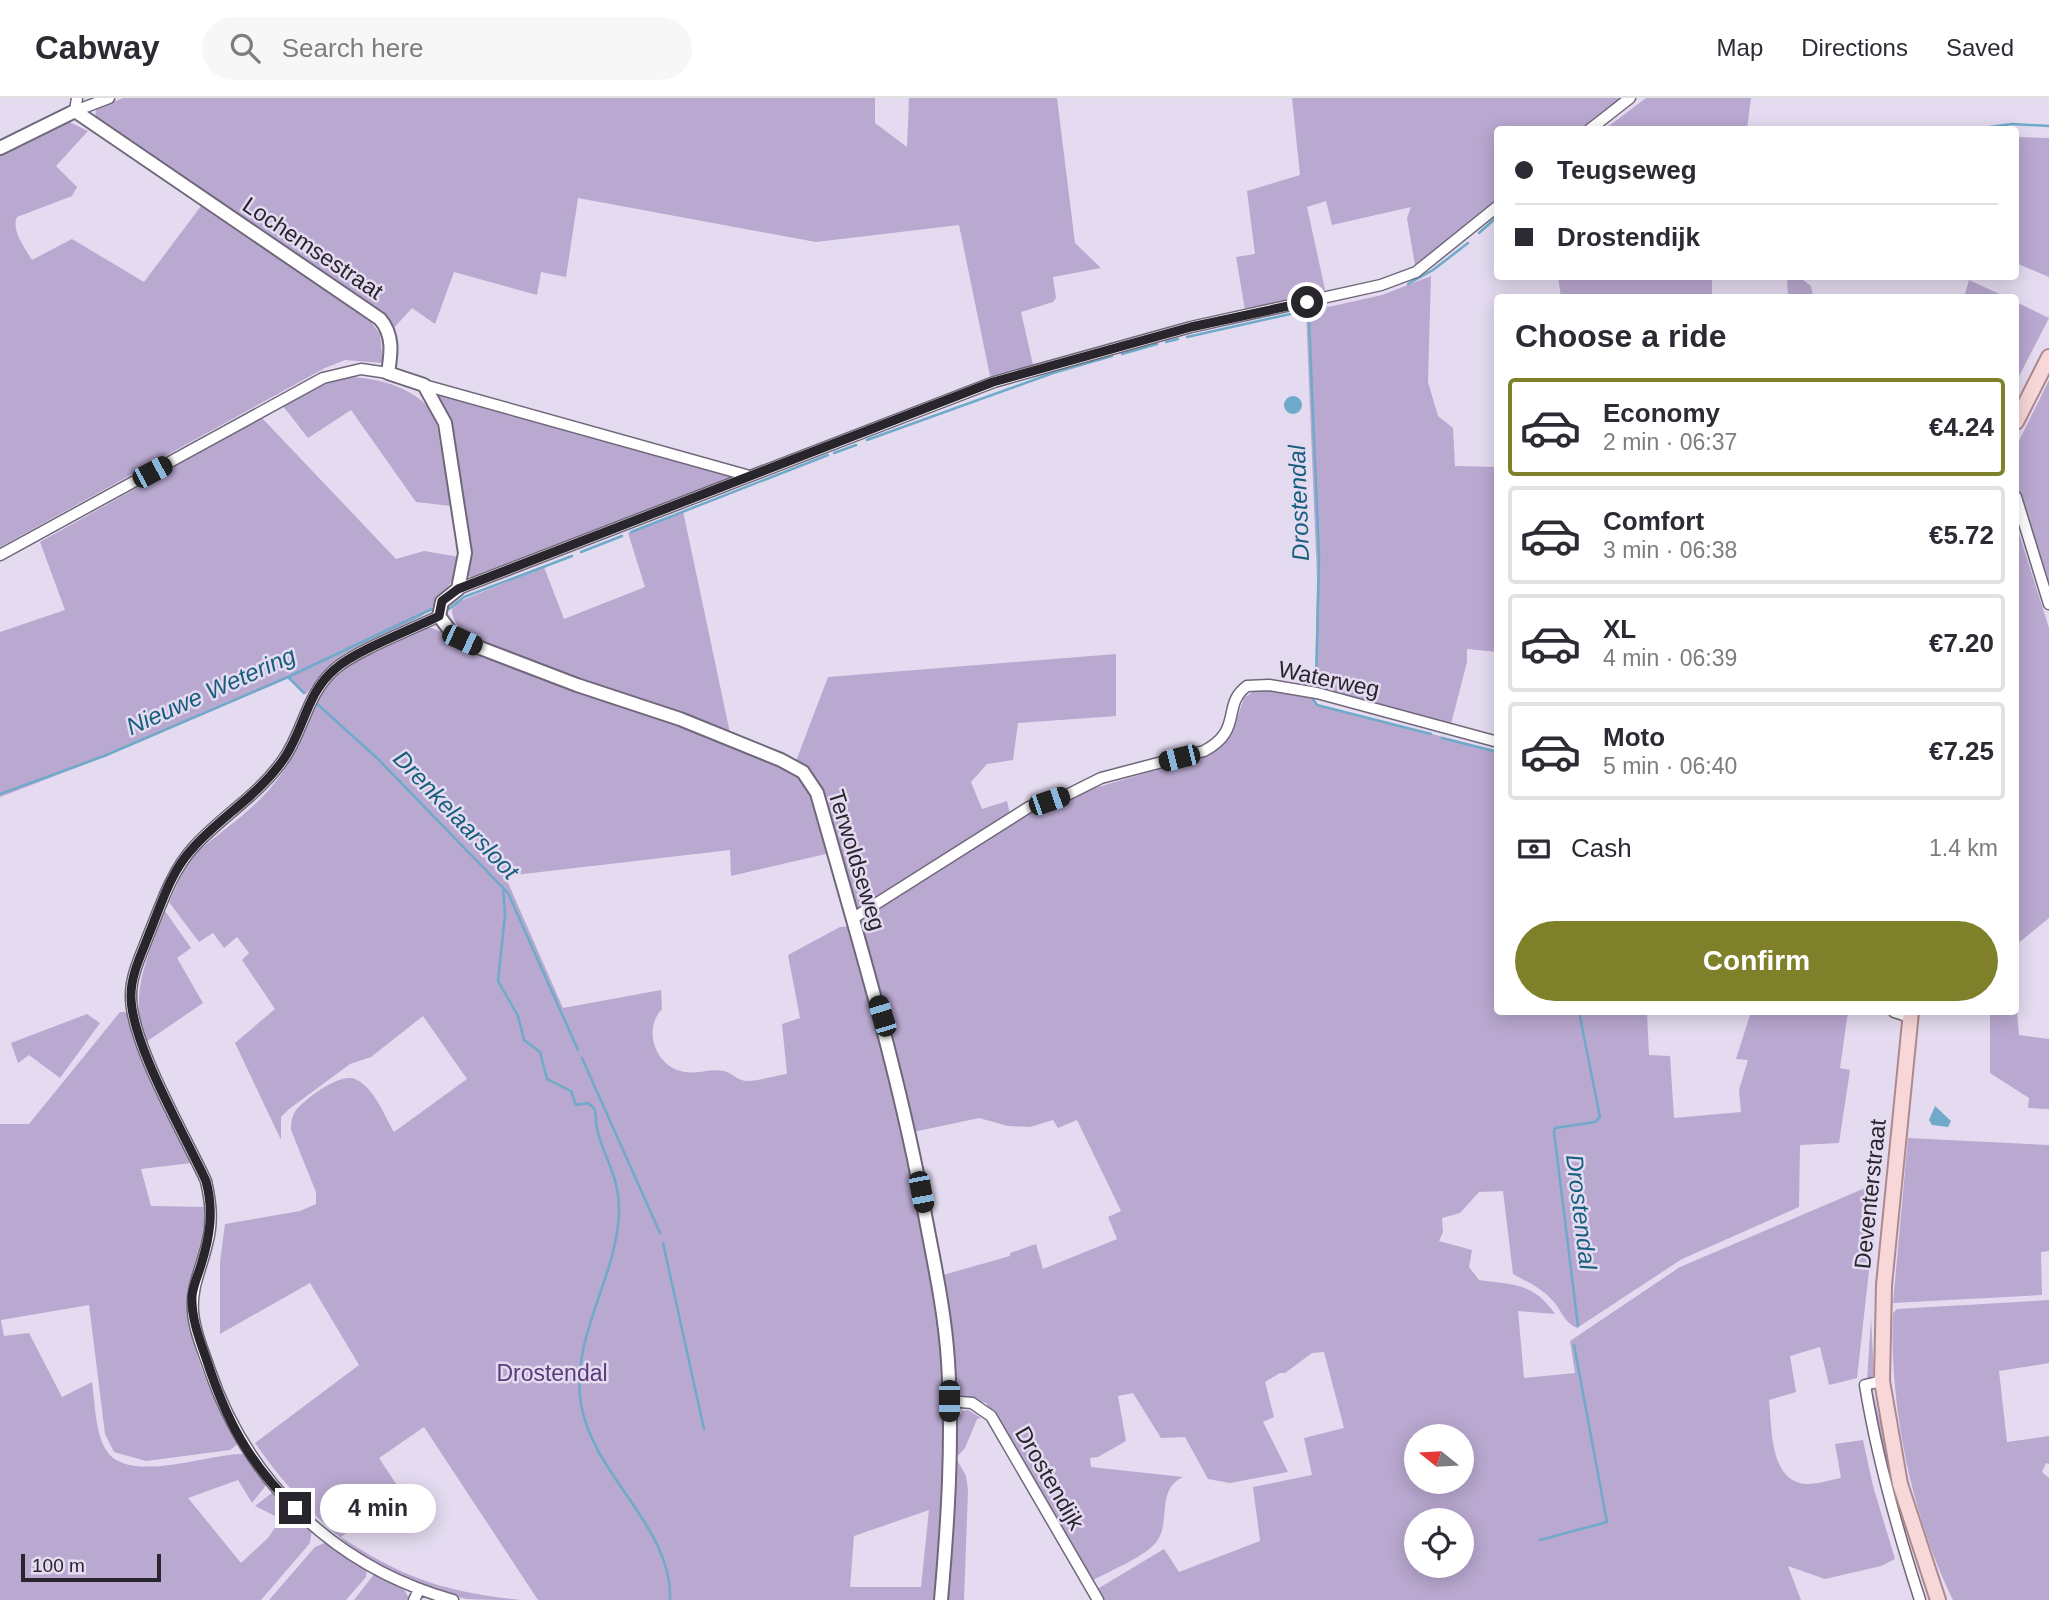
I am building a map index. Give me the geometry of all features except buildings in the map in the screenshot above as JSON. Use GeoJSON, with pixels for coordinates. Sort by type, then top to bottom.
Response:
{"type":"FeatureCollection","features":[{"type":"Feature","properties":{"kind":"main road"},"geometry":{"type":"LineString","coordinates":[[2019,416],[2049,357]]}},
{"type":"Feature","properties":{"kind":"main road","name":"Deventerstraat"},"geometry":{"type":"LineString","coordinates":[[1911,1015],[1884,1285],[1882,1381],[1899,1484],[1937,1600]]}},
{"type":"Feature","properties":{"kind":"street"},"geometry":{"type":"LineString","coordinates":[[0,148],[76,105],[109,98]]}},
{"type":"Feature","properties":{"kind":"street"},"geometry":{"type":"LineString","coordinates":[[1594,126],[1630,98]]}},
{"type":"Feature","properties":{"kind":"street","name":"Lochemsestraat"},"geometry":{"type":"LineString","coordinates":[[76,105],[380,319],[389,333],[391,351],[388,373]]}},
{"type":"Feature","properties":{"kind":"street"},"geometry":{"type":"LineString","coordinates":[[453,1600],[417,1595],[313,1527],[276,1490],[241,1442],[223,1410],[193,1315],[192,1293],[208,1243],[212,1203],[206,1181],[134,1024],[131,994],[138,962],[179,865],[204,836],[246,801],[276,770],[292,747],[313,695],[323,680],[338,666],[440,611],[446,596],[458,589],[993,382],[1191,327],[1381,285],[1416,272],[1494,209]]}},
{"type":"Feature","properties":{"kind":"street"},"geometry":{"type":"LineString","coordinates":[[0,555],[340,371],[361,369],[388,373],[747,476]]}},
{"type":"Feature","properties":{"kind":"street"},"geometry":{"type":"LineString","coordinates":[[424,385],[445,423],[448,439],[465,553],[458,589]]}},
{"type":"Feature","properties":{"kind":"street"},"geometry":{"type":"LineString","coordinates":[[2019,507],[2049,604]]}},
{"type":"Feature","properties":{"kind":"street","name":"Terwoldseweg"},"geometry":{"type":"LineString","coordinates":[[440,611],[451,632],[475,646],[577,685],[680,719],[803,772],[817,793],[882,1016],[911,1135],[943,1308],[950,1475],[941,1600]]}},
{"type":"Feature","properties":{"kind":"street","name":"Waterweg"},"geometry":{"type":"LineString","coordinates":[[852,919],[1020,812],[1101,778],[1205,751],[1216,745],[1226,736],[1239,692],[1247,686],[1269,685],[1317,693],[1494,741]]}},
{"type":"Feature","properties":{"kind":"street"},"geometry":{"type":"LineString","coordinates":[[1882,1381],[1865,1385],[1870,1417],[1883,1479],[1920,1600]]}},
{"type":"Feature","properties":{"kind":"street","name":"Drostendijk"},"geometry":{"type":"LineString","coordinates":[[949,1401],[972,1403],[991,1416],[1098,1600]]}},
{"type":"Feature","properties":{"kind":"green space"},"geometry":{"type":"Polygon","coordinates":[[[123,98],[875,98],[875,123],[907,147],[909,98],[1057,98],[1075,243],[1101,268],[1053,277],[1056,298],[1053,302],[1021,312],[1033,365],[990,376],[959,225],[816,242],[578,198],[566,277],[541,272],[537,295],[454,272],[435,324],[412,308],[391,331],[95,120],[96,109],[123,98]]]}},
{"type":"Feature","properties":{"kind":"green space"},"geometry":{"type":"Polygon","coordinates":[[[1292,98],[1624,98],[1590,126],[1494,126],[1494,206],[1419,265],[1415,265],[1407,218],[1411,207],[1332,225],[1326,201],[1307,207],[1326,294],[1245,310],[1236,257],[1255,254],[1247,191],[1300,175],[1292,98]]]}},
{"type":"Feature","properties":{"kind":"green space"},"geometry":{"type":"Polygon","coordinates":[[[1646,98],[1751,98],[1747,126],[1609,126],[1646,98]]]}},
{"type":"Feature","properties":{"kind":"green space"},"geometry":{"type":"Polygon","coordinates":[[[69,122],[88,131],[56,166],[77,187],[72,196],[17,217],[17,234],[32,260],[72,239],[144,282],[201,206],[371,322],[380,334],[383,363],[345,360],[325,368],[0,547],[0,154],[69,122]]]}},
{"type":"Feature","properties":{"kind":"green space"},"geometry":{"type":"Polygon","coordinates":[[[2019,137],[2049,138],[2049,277],[2019,264],[2019,137]]]}},
{"type":"Feature","properties":{"kind":"green space"},"geometry":{"type":"Polygon","coordinates":[[[1431,276],[1428,382],[1438,416],[1453,428],[1455,466],[1494,467],[1494,652],[1467,649],[1467,662],[1451,724],[1315,690],[1317,578],[1306,312],[1382,295],[1431,276]]]}},
{"type":"Feature","properties":{"kind":"green space"},"geometry":{"type":"Polygon","coordinates":[[[1558,280],[1712,280],[1712,294],[1561,294],[1558,280]]]}},
{"type":"Feature","properties":{"kind":"green space"},"geometry":{"type":"Polygon","coordinates":[[[1787,280],[1803,280],[1811,286],[1812,294],[1788,294],[1787,280]]]}},
{"type":"Feature","properties":{"kind":"green space"},"geometry":{"type":"Polygon","coordinates":[[[1969,280],[1999,294],[1965,294],[1969,280]]]}},
{"type":"Feature","properties":{"kind":"green space"},"geometry":{"type":"Polygon","coordinates":[[[2019,303],[2049,318],[2019,376],[2019,303]]]}},
{"type":"Feature","properties":{"kind":"green space"},"geometry":{"type":"Polygon","coordinates":[[[351,377],[398,387],[418,398],[435,415],[451,506],[416,502],[351,410],[308,438],[283,406],[325,384],[351,377]]]}},
{"type":"Feature","properties":{"kind":"green space"},"geometry":{"type":"Polygon","coordinates":[[[2049,380],[2049,590],[2019,500],[2019,441],[2049,380]]]}},
{"type":"Feature","properties":{"kind":"green space"},"geometry":{"type":"Polygon","coordinates":[[[438,394],[737,477],[471,578],[467,574],[436,398],[438,394]]]}},
{"type":"Feature","properties":{"kind":"green space"},"geometry":{"type":"Polygon","coordinates":[[[262,418],[396,559],[424,551],[459,557],[445,592],[434,606],[419,618],[344,654],[324,671],[306,694],[289,678],[107,756],[0,797],[0,632],[65,610],[40,542],[262,418]]]}},
{"type":"Feature","properties":{"kind":"green space"},"geometry":{"type":"Polygon","coordinates":[[[683,511],[730,733],[484,644],[455,621],[452,609],[458,602],[544,567],[564,619],[645,587],[628,533],[683,511]]]}},
{"type":"Feature","properties":{"kind":"green space"},"geometry":{"type":"Polygon","coordinates":[[[2019,533],[2049,628],[2049,918],[2019,943],[2019,533]]]}},
{"type":"Feature","properties":{"kind":"green space"},"geometry":{"type":"Polygon","coordinates":[[[429,627],[675,722],[801,775],[813,794],[830,853],[731,876],[730,850],[505,876],[563,1008],[661,990],[662,1009],[653,1027],[653,1037],[655,1047],[666,1063],[685,1072],[724,1071],[745,1081],[787,1074],[782,1024],[800,1018],[788,955],[840,927],[851,926],[908,1141],[932,1272],[943,1395],[941,1518],[936,1600],[538,1600],[424,1427],[379,1458],[402,1493],[341,1537],[385,1563],[426,1581],[470,1593],[521,1600],[467,1599],[402,1578],[373,1562],[346,1542],[297,1496],[255,1443],[359,1365],[310,1283],[220,1334],[220,1262],[225,1224],[300,1211],[316,1204],[316,1192],[291,1124],[297,1109],[332,1083],[348,1078],[362,1083],[378,1102],[394,1132],[467,1079],[423,1016],[371,1057],[350,1064],[289,1109],[281,1117],[281,1140],[235,1043],[275,1009],[242,960],[249,953],[237,937],[224,948],[213,933],[199,942],[169,902],[186,866],[196,853],[256,804],[281,774],[327,684],[369,654],[429,627]],[[929,1510],[854,1536],[850,1587],[921,1587],[929,1510]]]}},
{"type":"Feature","properties":{"kind":"green space"},"geometry":{"type":"Polygon","coordinates":[[[1116,654],[1116,716],[1018,723],[1013,760],[987,764],[971,782],[982,809],[1007,801],[1010,814],[856,911],[801,765],[796,761],[828,677],[1116,654]]]}},
{"type":"Feature","properties":{"kind":"green space"},"geometry":{"type":"Polygon","coordinates":[[[1264,689],[1311,697],[1315,704],[1494,750],[1494,1015],[1647,1015],[1649,1055],[1670,1056],[1674,1118],[1741,1112],[1739,1090],[1748,1060],[1736,1059],[1750,1015],[1848,1015],[1840,1068],[1850,1070],[1839,1143],[1800,1145],[1799,1207],[1682,1259],[1577,1328],[1568,1322],[1547,1295],[1513,1274],[1503,1191],[1479,1192],[1460,1213],[1442,1218],[1443,1232],[1439,1241],[1472,1250],[1469,1267],[1479,1280],[1530,1290],[1555,1314],[1518,1311],[1524,1378],[1575,1373],[1570,1341],[1680,1267],[1879,1182],[1857,1378],[1829,1385],[1820,1347],[1790,1356],[1796,1392],[1769,1400],[1772,1438],[1779,1464],[1785,1474],[1795,1481],[1811,1484],[1841,1478],[1835,1444],[1863,1440],[1873,1486],[1895,1559],[1881,1566],[1825,1579],[1788,1566],[1801,1600],[1101,1600],[1096,1592],[1099,1588],[1164,1549],[1179,1572],[1260,1541],[1253,1487],[1312,1475],[1304,1438],[1344,1428],[1324,1352],[1312,1353],[1285,1373],[1265,1382],[1274,1417],[1263,1422],[1288,1472],[1230,1483],[1208,1479],[1185,1437],[1161,1438],[1133,1393],[1118,1396],[1126,1441],[1098,1457],[1090,1458],[1091,1467],[1183,1477],[1170,1489],[1161,1533],[1152,1547],[1090,1582],[986,1403],[958,1394],[943,1275],[1010,1256],[1010,1253],[1036,1244],[1043,1269],[1117,1239],[1108,1217],[1121,1211],[1077,1120],[1058,1128],[1053,1120],[1030,1127],[1008,1126],[979,1118],[913,1132],[859,922],[1028,813],[1081,792],[1194,759],[1220,748],[1231,736],[1244,698],[1254,691],[1264,689]]]}},
{"type":"Feature","properties":{"kind":"green space"},"geometry":{"type":"Polygon","coordinates":[[[165,911],[191,948],[177,958],[203,1003],[146,1042],[139,1008],[142,975],[165,911]]]}},
{"type":"Feature","properties":{"kind":"green space"},"geometry":{"type":"Polygon","coordinates":[[[120,1012],[127,1012],[134,1042],[191,1163],[141,1169],[151,1206],[204,1207],[203,1228],[191,1281],[188,1310],[203,1371],[238,1444],[230,1450],[146,1461],[114,1452],[105,1434],[89,1305],[1,1320],[4,1336],[29,1333],[62,1397],[92,1382],[102,1443],[117,1460],[132,1466],[151,1467],[245,1454],[267,1484],[252,1503],[238,1480],[188,1498],[241,1563],[268,1538],[281,1519],[255,1506],[273,1492],[312,1529],[310,1543],[261,1600],[0,1600],[0,1124],[29,1124],[120,1012]]]}},
{"type":"Feature","properties":{"kind":"green space"},"geometry":{"type":"Polygon","coordinates":[[[87,1014],[100,1023],[60,1078],[29,1055],[18,1063],[11,1043],[87,1014]]]}},
{"type":"Feature","properties":{"kind":"green space"},"geometry":{"type":"Polygon","coordinates":[[[1990,1015],[2017,1015],[2019,1035],[2049,1039],[2049,1109],[2028,1108],[2029,1098],[1990,1073],[1990,1015]]]}},
{"type":"Feature","properties":{"kind":"green space"},"geometry":{"type":"Polygon","coordinates":[[[1908,1138],[2049,1145],[2049,1251],[2041,1252],[2042,1295],[1893,1303],[1908,1138]]]}},
{"type":"Feature","properties":{"kind":"green space"},"geometry":{"type":"Polygon","coordinates":[[[2049,1300],[2049,1363],[1999,1371],[2007,1442],[2049,1436],[2049,1464],[2046,1463],[2042,1472],[2049,1478],[2049,1600],[1953,1600],[1926,1533],[1906,1460],[1895,1385],[1893,1313],[1897,1309],[2049,1300]]]}},
{"type":"Feature","properties":{"kind":"green space"},"geometry":{"type":"Polygon","coordinates":[[[1871,1318],[1874,1375],[1867,1381],[1871,1318]]]}},
{"type":"Feature","properties":{"kind":"green space"},"geometry":{"type":"Polygon","coordinates":[[[1872,1388],[1907,1530],[1902,1535],[1888,1487],[1869,1389],[1872,1388]]]}},
{"type":"Feature","properties":{"kind":"green space"},"geometry":{"type":"Polygon","coordinates":[[[968,1410],[981,1418],[977,1419],[965,1448],[956,1458],[966,1476],[968,1490],[964,1600],[946,1600],[955,1474],[955,1426],[962,1411],[968,1410]]]}},
{"type":"Feature","properties":{"kind":"green space"},"geometry":{"type":"Polygon","coordinates":[[[327,1542],[367,1569],[366,1577],[346,1600],[269,1600],[315,1547],[327,1542]]]}},
{"type":"Feature","properties":{"kind":"green space"},"geometry":{"type":"Polygon","coordinates":[[[375,1573],[403,1588],[410,1600],[354,1600],[375,1573]]]}},
{"type":"Feature","properties":{"kind":"water"},"geometry":{"type":"Polygon","coordinates":[[[1293,396],[1299,399],[1302,405],[1299,411],[1293,414],[1287,411],[1284,405],[1287,399],[1293,396]]]}},
{"type":"Feature","properties":{"kind":"water"},"geometry":{"type":"Polygon","coordinates":[[[1935,1106],[1951,1121],[1948,1127],[1932,1125],[1929,1120],[1935,1106]]]}},
{"type":"Feature","properties":{"kind":"waterway","name":"Nieuwe Wetering"},"geometry":{"type":"LineString","coordinates":[[1997,126],[2049,126]]}},
{"type":"Feature","properties":{"kind":"waterway","name":"Nieuwe Wetering"},"geometry":{"type":"LineString","coordinates":[[1479,233],[1494,220]]}},
{"type":"Feature","properties":{"kind":"waterway","name":"Nieuwe Wetering"},"geometry":{"type":"LineString","coordinates":[[1408,284],[1433,270],[1468,243]]}},
{"type":"Feature","properties":{"kind":"waterway","name":"Nieuwe Wetering"},"geometry":{"type":"LineString","coordinates":[[1187,337],[1326,306]]}},
{"type":"Feature","properties":{"kind":"waterway","name":"Drostendal"},"geometry":{"type":"LineString","coordinates":[[1309,319],[1319,558],[1316,685]]}},
{"type":"Feature","properties":{"kind":"waterway","name":"Nieuwe Wetering"},"geometry":{"type":"LineString","coordinates":[[1166,342],[1178,339]]}},
{"type":"Feature","properties":{"kind":"waterway","name":"Nieuwe Wetering"},"geometry":{"type":"LineString","coordinates":[[1122,354],[1157,344]]}},
{"type":"Feature","properties":{"kind":"waterway","name":"Nieuwe Wetering"},"geometry":{"type":"LineString","coordinates":[[867,440],[1053,373],[1112,356]]}},
{"type":"Feature","properties":{"kind":"waterway","name":"Nieuwe Wetering"},"geometry":{"type":"LineString","coordinates":[[834,453],[856,445]]}},
{"type":"Feature","properties":{"kind":"waterway","name":"Nieuwe Wetering"},"geometry":{"type":"LineString","coordinates":[[631,532],[828,455]]}},
{"type":"Feature","properties":{"kind":"waterway","name":"Nieuwe Wetering"},"geometry":{"type":"LineString","coordinates":[[581,552],[622,536]]}},
{"type":"Feature","properties":{"kind":"waterway","name":"Nieuwe Wetering"},"geometry":{"type":"LineString","coordinates":[[449,609],[464,597],[572,556]]}},
{"type":"Feature","properties":{"kind":"waterway","name":"Nieuwe Wetering"},"geometry":{"type":"LineString","coordinates":[[0,794],[104,756],[288,677],[432,609]]}},
{"type":"Feature","properties":{"kind":"waterway","name":"Drenkelaarsloot"},"geometry":{"type":"LineString","coordinates":[[288,677],[304,693]]}},
{"type":"Feature","properties":{"kind":"waterway","name":"Drostendal"},"geometry":{"type":"LineString","coordinates":[[1313,699],[1317,705],[1431,734]]}},
{"type":"Feature","properties":{"kind":"waterway","name":"Drenkelaarsloot"},"geometry":{"type":"LineString","coordinates":[[315,702],[377,758],[508,893],[578,1050]]}},
{"type":"Feature","properties":{"kind":"waterway","name":"Drostendal"},"geometry":{"type":"LineString","coordinates":[[1442,738],[1494,751]]}},
{"type":"Feature","properties":{"kind":"waterway"},"geometry":{"type":"LineString","coordinates":[[503,887],[505,915],[498,981],[518,1016],[524,1040],[540,1052],[547,1079],[571,1091],[576,1105],[588,1103],[594,1108],[596,1126],[617,1188],[617,1235],[582,1355],[579,1379],[581,1404],[588,1430],[600,1455],[659,1549],[668,1574],[670,1600]]}},
{"type":"Feature","properties":{"kind":"waterway","name":"Drostendal"},"geometry":{"type":"LineString","coordinates":[[1578,1326],[1554,1132],[1555,1128],[1595,1122],[1600,1117],[1580,1015]]}},
{"type":"Feature","properties":{"kind":"waterway","name":"Drenkelaarsloot"},"geometry":{"type":"LineString","coordinates":[[582,1058],[660,1233]]}},
{"type":"Feature","properties":{"kind":"waterway","name":"Drenkelaarsloot"},"geometry":{"type":"LineString","coordinates":[[663,1243],[704,1429]]}},
{"type":"Feature","properties":{"kind":"waterway","name":"Drostendal"},"geometry":{"type":"LineString","coordinates":[[1540,1540],[1607,1522],[1574,1345]]}},
{"type":"Feature","properties":{"kind":"route"},"geometry":{"type":"LineString","coordinates":[[295,1508],[276,1490],[241,1442],[223,1410],[200,1339],[193,1315],[192,1293],[208,1243],[212,1203],[190,1144],[134,1024],[131,994],[138,962],[179,865],[204,836],[264,785],[276,770],[292,747],[313,695],[323,680],[338,666],[439,616],[442,601],[451,592],[747,476],[993,382],[1191,327],[1307,302]]}}]}
